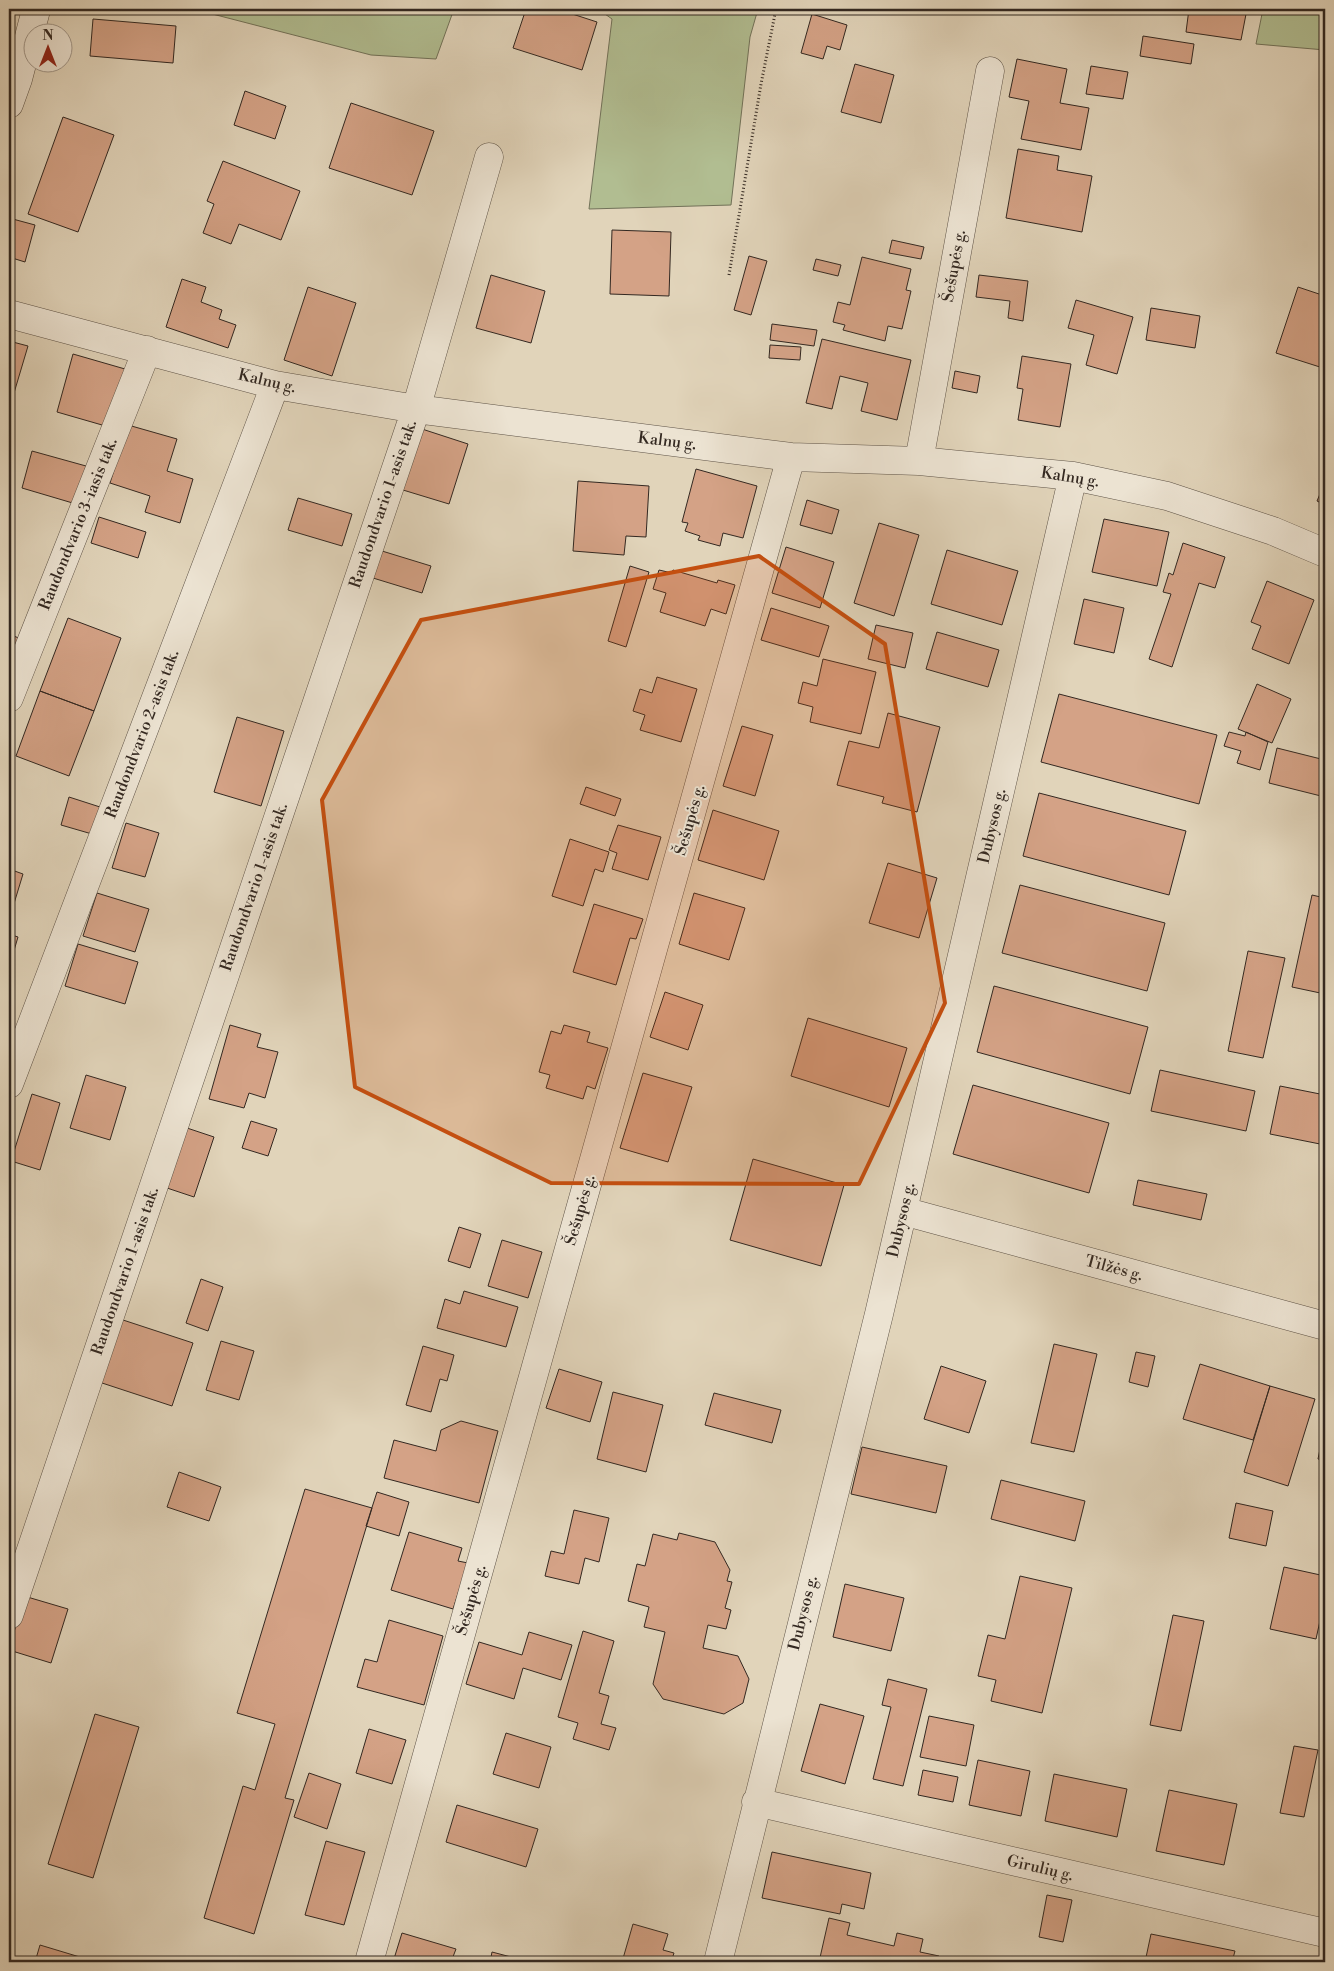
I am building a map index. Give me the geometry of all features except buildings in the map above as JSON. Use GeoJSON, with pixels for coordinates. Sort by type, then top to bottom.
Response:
{"type":"FeatureCollection","features":[{"type":"Feature","properties":{"kind":"street"},"geometry":{"type":"LineString","coordinates":[[9,104],[18,79],[36,10]]}},
{"type":"Feature","properties":{"kind":"street","name":"Šešupės g."},"geometry":{"type":"LineString","coordinates":[[919,461],[990,71]]}},
{"type":"Feature","properties":{"kind":"street","name":"Raudondvario 1-asis tak."},"geometry":{"type":"LineString","coordinates":[[9,1615],[416,408],[489,157]]}},
{"type":"Feature","properties":{"kind":"street","name":"Kalnų g."},"geometry":{"type":"LineString","coordinates":[[9,314],[275,385],[416,408],[792,457],[919,461],[1072,476],[1167,496],[1273,531],[1325,553]]}},
{"type":"Feature","properties":{"kind":"street","name":"Raudondvario 3-iasis tak."},"geometry":{"type":"LineString","coordinates":[[9,698],[147,350]]}},
{"type":"Feature","properties":{"kind":"street","name":"Raudondvario 2-asis tak."},"geometry":{"type":"LineString","coordinates":[[9,1084],[275,385]]}},
{"type":"Feature","properties":{"kind":"street","name":"Šešupės g."},"geometry":{"type":"LineString","coordinates":[[370,1962],[792,457]]}},
{"type":"Feature","properties":{"kind":"street","name":"Dubysos g."},"geometry":{"type":"LineString","coordinates":[[718,1962],[756,1802],[879,1314],[1072,476]]}},
{"type":"Feature","properties":{"kind":"street","name":"Tilžės g."},"geometry":{"type":"LineString","coordinates":[[903,1211],[1325,1326]]}},
{"type":"Feature","properties":{"kind":"street","name":"Girulių g."},"geometry":{"type":"LineString","coordinates":[[756,1802],[1325,1933]]}},
{"type":"Feature","properties":{"kind":"path"},"geometry":{"type":"LineString","coordinates":[[730,275],[761,84],[776,9]]}},
{"type":"Feature","properties":{"kind":"highlighted area"},"geometry":{"type":"Polygon","coordinates":[[[759,556],[885,644],[945,1003],[859,1184],[551,1183],[355,1087],[322,800],[421,620],[759,556]]]}},
{"type":"Feature","properties":{"kind":"green space"},"geometry":{"type":"Polygon","coordinates":[[[193,9],[454,9],[436,59],[371,55],[193,9]]]}},
{"type":"Feature","properties":{"kind":"green space"},"geometry":{"type":"Polygon","coordinates":[[[598,9],[758,9],[750,37],[731,205],[589,209],[612,19],[598,9]]]}},
{"type":"Feature","properties":{"kind":"green space"},"geometry":{"type":"Polygon","coordinates":[[[1263,9],[1325,9],[1325,50],[1256,44],[1263,9]]]}}]}
